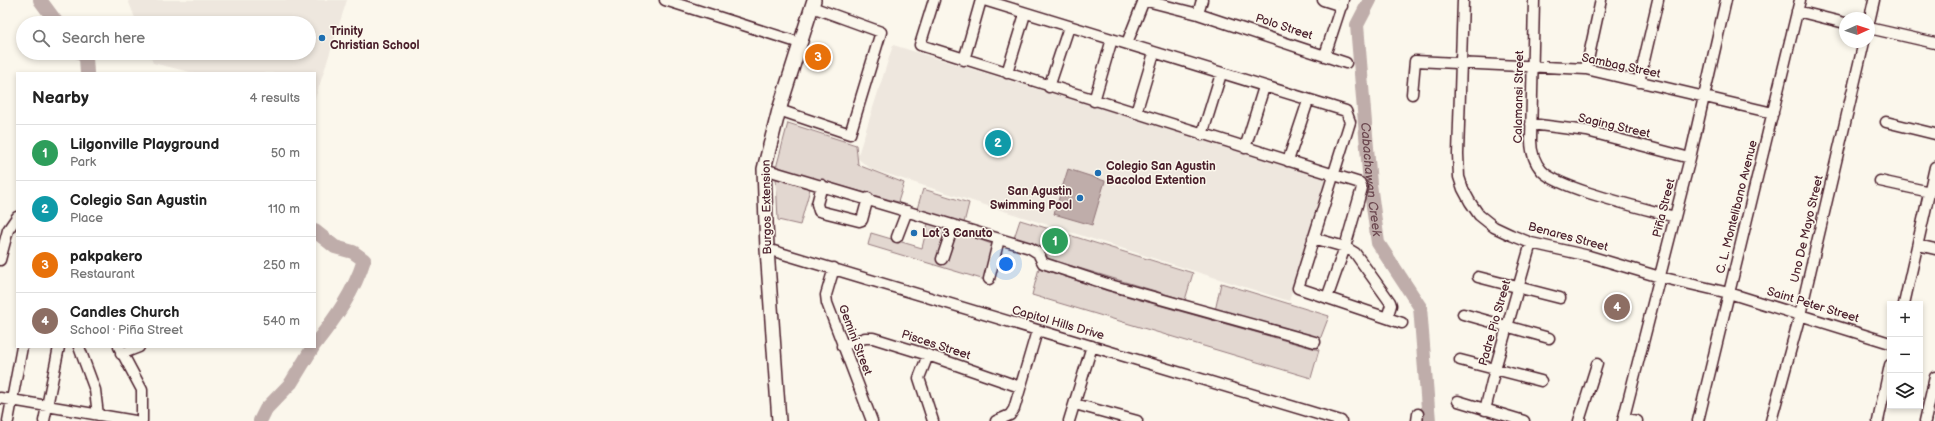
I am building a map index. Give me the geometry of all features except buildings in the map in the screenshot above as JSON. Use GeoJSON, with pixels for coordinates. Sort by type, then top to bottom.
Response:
{"type":"FeatureCollection","features":[{"type":"Feature","properties":{"kind":"main road","name":"Burgos Extension"},"geometry":{"type":"LineString","coordinates":[[779,421],[767,249],[764,168],[779,110],[813,4]]}},
{"type":"Feature","properties":{"kind":"street"},"geometry":{"type":"LineString","coordinates":[[665,0],[800,43]]}},
{"type":"Feature","properties":{"kind":"street"},"geometry":{"type":"LineString","coordinates":[[934,0],[920,46],[1202,135],[1333,174],[1361,185],[1345,247],[1327,298]]}},
{"type":"Feature","properties":{"kind":"street"},"geometry":{"type":"LineString","coordinates":[[964,60],[982,0],[1024,14],[1127,43],[1308,101],[1346,111],[1350,122],[1298,288],[1402,323]]}},
{"type":"Feature","properties":{"kind":"street"},"geometry":{"type":"LineString","coordinates":[[1127,43],[1143,0]]}},
{"type":"Feature","properties":{"kind":"street","name":"Polo Street"},"geometry":{"type":"LineString","coordinates":[[1143,0],[1198,14],[1325,54],[1346,63]]}},
{"type":"Feature","properties":{"kind":"street"},"geometry":{"type":"LineString","coordinates":[[1198,14],[1202,0]]}},
{"type":"Feature","properties":{"kind":"street"},"geometry":{"type":"LineString","coordinates":[[1323,0],[1342,3],[1325,54]]}},
{"type":"Feature","properties":{"kind":"street","name":"Benares Street"},"geometry":{"type":"LineString","coordinates":[[1462,0],[1458,154],[1459,177],[1462,189],[1479,215],[1494,227],[1531,242],[1589,256],[1660,277],[1729,293]]}},
{"type":"Feature","properties":{"kind":"street","name":"Calamansi Street"},"geometry":{"type":"LineString","coordinates":[[1534,0],[1531,124],[1532,152],[1542,171],[1551,178],[1569,186],[1675,217]]}},
{"type":"Feature","properties":{"kind":"street"},"geometry":{"type":"LineString","coordinates":[[1586,70],[1601,0]]}},
{"type":"Feature","properties":{"kind":"street"},"geometry":{"type":"LineString","coordinates":[[1639,82],[1658,0]]}},
{"type":"Feature","properties":{"kind":"street","name":"Piña Street"},"geometry":{"type":"LineString","coordinates":[[1624,419],[1690,158],[1726,0]]}},
{"type":"Feature","properties":{"kind":"street","name":"C. L. Montelibano Avenue"},"geometry":{"type":"LineString","coordinates":[[1698,421],[1800,0]]}},
{"type":"Feature","properties":{"kind":"street"},"geometry":{"type":"LineString","coordinates":[[1871,12],[1874,0]]}},
{"type":"Feature","properties":{"kind":"street"},"geometry":{"type":"LineString","coordinates":[[779,110],[850,134],[852,128],[881,32],[813,4]]}},
{"type":"Feature","properties":{"kind":"street"},"geometry":{"type":"LineString","coordinates":[[1797,12],[1839,22]]}},
{"type":"Feature","properties":{"kind":"street"},"geometry":{"type":"LineString","coordinates":[[1007,73],[1024,14]]}},
{"type":"Feature","properties":{"kind":"street"},"geometry":{"type":"LineString","coordinates":[[1049,87],[1069,27]]}},
{"type":"Feature","properties":{"kind":"street"},"geometry":{"type":"LineString","coordinates":[[1875,29],[1935,43]]}},
{"type":"Feature","properties":{"kind":"street"},"geometry":{"type":"LineString","coordinates":[[1094,100],[1112,39]]}},
{"type":"Feature","properties":{"kind":"street","name":"Uno De Mayo Street"},"geometry":{"type":"LineString","coordinates":[[1771,421],[1800,315],[1863,48]]}},
{"type":"Feature","properties":{"kind":"street"},"geometry":{"type":"LineString","coordinates":[[1136,113],[1154,52]]}},
{"type":"Feature","properties":{"kind":"street","name":"Sambag Street"},"geometry":{"type":"LineString","coordinates":[[1412,94],[1415,61],[1460,62],[1586,70],[1773,113]]}},
{"type":"Feature","properties":{"kind":"street"},"geometry":{"type":"LineString","coordinates":[[1202,135],[1221,74]]}},
{"type":"Feature","properties":{"kind":"street"},"geometry":{"type":"LineString","coordinates":[[1245,148],[1264,87]]}},
{"type":"Feature","properties":{"kind":"street"},"geometry":{"type":"LineString","coordinates":[[1288,161],[1308,101]]}},
{"type":"Feature","properties":{"kind":"street"},"geometry":{"type":"LineString","coordinates":[[1886,122],[1935,134]]}},
{"type":"Feature","properties":{"kind":"street","name":"Saging Street"},"geometry":{"type":"LineString","coordinates":[[1531,124],[1587,131],[1690,158]]}},
{"type":"Feature","properties":{"kind":"street"},"geometry":{"type":"LineString","coordinates":[[1905,301],[1935,167]]}},
{"type":"Feature","properties":{"kind":"street"},"geometry":{"type":"LineString","coordinates":[[764,168],[868,198],[1036,251],[1042,261],[1047,265],[1110,285],[1315,342]]}},
{"type":"Feature","properties":{"kind":"street"},"geometry":{"type":"LineString","coordinates":[[1880,181],[1930,192]]}},
{"type":"Feature","properties":{"kind":"street"},"geometry":{"type":"LineString","coordinates":[[822,185],[817,204],[819,211],[862,220],[868,198]]}},
{"type":"Feature","properties":{"kind":"street"},"geometry":{"type":"LineString","coordinates":[[897,237],[907,211]]}},
{"type":"Feature","properties":{"kind":"street"},"geometry":{"type":"LineString","coordinates":[[0,260],[8,230],[16,218]]}},
{"type":"Feature","properties":{"kind":"street"},"geometry":{"type":"LineString","coordinates":[[942,259],[953,226]]}},
{"type":"Feature","properties":{"kind":"street"},"geometry":{"type":"LineString","coordinates":[[1313,238],[1345,247],[1355,253],[1390,302],[1391,305],[1388,318]]}},
{"type":"Feature","properties":{"kind":"street"},"geometry":{"type":"LineString","coordinates":[[988,279],[999,240]]}},
{"type":"Feature","properties":{"kind":"street","name":"Padre Pio Street"},"geometry":{"type":"LineString","coordinates":[[1485,410],[1531,242]]}},
{"type":"Feature","properties":{"kind":"street"},"geometry":{"type":"LineString","coordinates":[[1918,245],[1935,249]]}},
{"type":"Feature","properties":{"kind":"street","name":"Capitol Hills Drive"},"geometry":{"type":"LineString","coordinates":[[767,249],[1341,421]]}},
{"type":"Feature","properties":{"kind":"street","name":"Gemini Street"},"geometry":{"type":"LineString","coordinates":[[834,268],[826,295],[827,303],[842,346],[872,421]]}},
{"type":"Feature","properties":{"kind":"street"},"geometry":{"type":"LineString","coordinates":[[1478,278],[1560,298]]}},
{"type":"Feature","properties":{"kind":"street","name":"Saint Peter Street"},"geometry":{"type":"LineString","coordinates":[[1729,293],[1887,341]]}},
{"type":"Feature","properties":{"kind":"street"},"geometry":{"type":"LineString","coordinates":[[1463,314],[1549,338]]}},
{"type":"Feature","properties":{"kind":"street"},"geometry":{"type":"LineString","coordinates":[[996,421],[1010,415],[1014,409],[1037,331]]}},
{"type":"Feature","properties":{"kind":"street","name":"Pisces Street"},"geometry":{"type":"LineString","coordinates":[[842,346],[865,338],[873,338],[928,354],[1020,387]]}},
{"type":"Feature","properties":{"kind":"street"},"geometry":{"type":"LineString","coordinates":[[1069,421],[1092,346]]}},
{"type":"Feature","properties":{"kind":"street"},"geometry":{"type":"LineString","coordinates":[[8,421],[22,348]]}},
{"type":"Feature","properties":{"kind":"street"},"geometry":{"type":"LineString","coordinates":[[44,421],[58,348]]}},
{"type":"Feature","properties":{"kind":"street"},"geometry":{"type":"LineString","coordinates":[[79,348],[95,390],[98,415]]}},
{"type":"Feature","properties":{"kind":"street"},"geometry":{"type":"LineString","coordinates":[[133,348],[120,350],[142,390],[142,421]]}},
{"type":"Feature","properties":{"kind":"street"},"geometry":{"type":"LineString","coordinates":[[928,354],[919,378],[933,421]]}},
{"type":"Feature","properties":{"kind":"street"},"geometry":{"type":"LineString","coordinates":[[1460,360],[1541,381]]}},
{"type":"Feature","properties":{"kind":"street"},"geometry":{"type":"LineString","coordinates":[[1579,421],[1597,364]]}},
{"type":"Feature","properties":{"kind":"street"},"geometry":{"type":"LineString","coordinates":[[1878,421],[1888,373]]}},
{"type":"Feature","properties":{"kind":"street"},"geometry":{"type":"LineString","coordinates":[[1925,421],[1935,377]]}},
{"type":"Feature","properties":{"kind":"street"},"geometry":{"type":"LineString","coordinates":[[0,398],[47,406],[79,416],[98,415],[112,419],[135,421]]}},
{"type":"Feature","properties":{"kind":"street"},"geometry":{"type":"LineString","coordinates":[[1458,401],[1524,421]]}},
{"type":"Feature","properties":{"kind":"street"},"geometry":{"type":"LineString","coordinates":[[1075,404],[1137,421]]}},
{"type":"Feature","properties":{"kind":"street"},"geometry":{"type":"LineString","coordinates":[[1624,419],[1637,421]]}},
{"type":"Feature","properties":{"kind":"shaded area","name":"Trinity Christian School"},"geometry":{"type":"Polygon","coordinates":[[[128,0],[347,0],[316,96],[316,72],[190,72],[153,63],[152,60],[316,60],[316,16],[134,16],[128,0]]]}},
{"type":"Feature","properties":{"kind":"shaded area","name":"Colegio San Agustin Bacolod Extention"},"geometry":{"type":"Polygon","coordinates":[[[893,45],[1326,177],[1289,301],[871,169],[857,158],[893,45]]]}},
{"type":"Feature","properties":{"kind":"shaded area"},"geometry":{"type":"Polygon","coordinates":[[[788,123],[856,145],[858,165],[904,183],[898,202],[776,168],[788,123]]]}},
{"type":"Feature","properties":{"kind":"shaded area","name":"San Agustin Swimming Pool"},"geometry":{"type":"Polygon","coordinates":[[[1068,169],[1105,181],[1092,225],[1054,214],[1068,169]]]}},
{"type":"Feature","properties":{"kind":"shaded area"},"geometry":{"type":"Polygon","coordinates":[[[776,178],[810,189],[800,225],[778,220],[776,178]]]}},
{"type":"Feature","properties":{"kind":"shaded area"},"geometry":{"type":"Polygon","coordinates":[[[923,189],[969,203],[964,223],[917,209],[923,189]]]}},
{"type":"Feature","properties":{"kind":"shaded area"},"geometry":{"type":"Polygon","coordinates":[[[1020,220],[1193,273],[1185,300],[1049,259],[1042,246],[1014,238],[1020,220]]]}},
{"type":"Feature","properties":{"kind":"shaded area"},"geometry":{"type":"Polygon","coordinates":[[[928,223],[951,229],[994,245],[985,280],[868,245],[871,233],[922,248],[928,223]]]}},
{"type":"Feature","properties":{"kind":"shaded area"},"geometry":{"type":"Polygon","coordinates":[[[1039,268],[1108,291],[1319,350],[1311,378],[1032,295],[1039,268]]]}},
{"type":"Feature","properties":{"kind":"shaded area"},"geometry":{"type":"Polygon","coordinates":[[[1221,283],[1329,316],[1319,342],[1215,311],[1221,283]]]}},
{"type":"Feature","properties":{"kind":"waterway"},"geometry":{"type":"LineString","coordinates":[[40,0],[52,16]]}},
{"type":"Feature","properties":{"kind":"waterway","name":"Cabachawan Creek"},"geometry":{"type":"LineString","coordinates":[[1370,0],[1357,25],[1370,184],[1378,243],[1420,307],[1429,421]]}},
{"type":"Feature","properties":{"kind":"waterway"},"geometry":{"type":"LineString","coordinates":[[86,60],[87,72]]}},
{"type":"Feature","properties":{"kind":"waterway"},"geometry":{"type":"LineString","coordinates":[[316,232],[335,247],[353,252],[364,260],[350,294],[316,343]]}},
{"type":"Feature","properties":{"kind":"waterway"},"geometry":{"type":"LineString","coordinates":[[260,421],[266,409],[291,383],[312,348]]}},
{"type":"Feature","properties":{"kind":"place","name":"Trinity Christian School"},"geometry":{"type":"Point","coordinates":[322,38]}},
{"type":"Feature","properties":{"kind":"place","name":"pakpakero"},"geometry":{"type":"Point","coordinates":[818,57]}},
{"type":"Feature","properties":{"kind":"place","name":"Colegio San Agustin"},"geometry":{"type":"Point","coordinates":[998,143]}},
{"type":"Feature","properties":{"kind":"place","name":"Colegio San Agustin Bacolod Extention"},"geometry":{"type":"Point","coordinates":[1098,173]}},
{"type":"Feature","properties":{"kind":"place","name":"San Agustin Swimming Pool"},"geometry":{"type":"Point","coordinates":[1080,198]}},
{"type":"Feature","properties":{"kind":"place","name":"Lot 3 Canuto"},"geometry":{"type":"Point","coordinates":[914,233]}},
{"type":"Feature","properties":{"kind":"place","name":"Lilgonville Playground"},"geometry":{"type":"Point","coordinates":[1055,241]}},
{"type":"Feature","properties":{"kind":"place","name":"Candles Church"},"geometry":{"type":"Point","coordinates":[1617,307]}}]}
